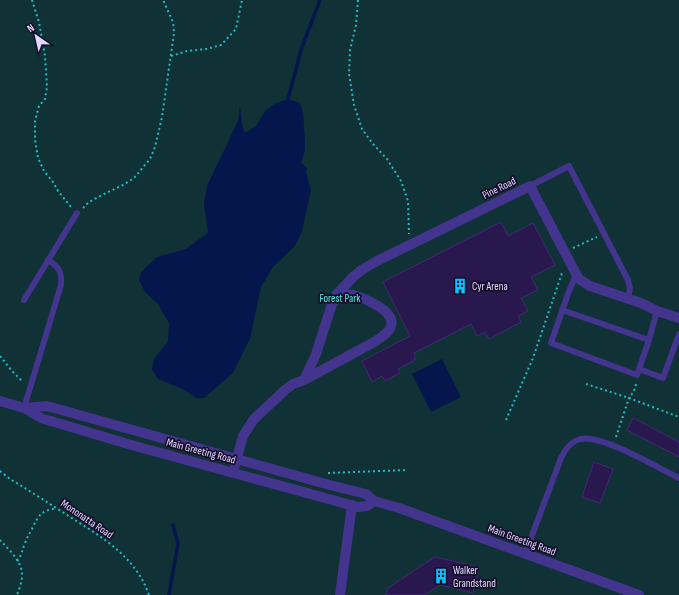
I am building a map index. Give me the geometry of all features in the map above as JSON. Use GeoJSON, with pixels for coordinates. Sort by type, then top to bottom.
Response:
{"type":"FeatureCollection","features":[{"type":"Feature","properties":{"kind":"street","name":"Pine Road"},"geometry":{"type":"LineString","coordinates":[[304,380],[316,354],[332,304],[338,297],[337,294],[354,276],[376,261],[530,186],[576,275],[583,282],[590,286],[628,298],[657,311],[679,318]]}},
{"type":"Feature","properties":{"kind":"street"},"geometry":{"type":"LineString","coordinates":[[232,472],[243,436],[254,419],[293,384],[304,380],[376,341],[391,327],[392,319],[380,307],[349,294],[340,296],[337,294]]}},
{"type":"Feature","properties":{"kind":"street","name":"Main Greeting Road"},"geometry":{"type":"LineString","coordinates":[[0,401],[24,408],[43,419],[135,446],[358,507],[371,504],[374,501]]}},
{"type":"Feature","properties":{"kind":"street","name":"Main Greeting Road"},"geometry":{"type":"LineString","coordinates":[[24,408],[47,406],[366,494],[374,501],[399,508],[638,595]]}},
{"type":"Feature","properties":{"kind":"street"},"geometry":{"type":"LineString","coordinates":[[340,595],[352,505]]}},
{"type":"Feature","properties":{"kind":"lane"},"geometry":{"type":"LineString","coordinates":[[530,186],[569,166],[629,283],[630,288],[628,298]]}},
{"type":"Feature","properties":{"kind":"lane"},"geometry":{"type":"LineString","coordinates":[[24,300],[77,213]]}},
{"type":"Feature","properties":{"kind":"lane"},"geometry":{"type":"LineString","coordinates":[[24,408],[61,285],[60,270],[55,264],[48,260]]}},
{"type":"Feature","properties":{"kind":"lane"},"geometry":{"type":"LineString","coordinates":[[576,275],[551,343],[638,372],[663,378],[679,334]]}},
{"type":"Feature","properties":{"kind":"lane"},"geometry":{"type":"LineString","coordinates":[[562,310],[649,340]]}},
{"type":"Feature","properties":{"kind":"lane"},"geometry":{"type":"LineString","coordinates":[[638,372],[657,311]]}},
{"type":"Feature","properties":{"kind":"lane"},"geometry":{"type":"LineString","coordinates":[[525,554],[564,451],[567,446],[575,441],[586,438],[613,445],[679,478]]}},
{"type":"Feature","properties":{"kind":"path"},"geometry":{"type":"LineString","coordinates":[[32,0],[39,22],[45,56],[47,86],[45,99],[39,106],[35,121],[35,140],[38,158],[44,171],[58,191],[77,213],[89,202],[134,178],[150,159],[155,148],[162,116],[174,33],[173,22],[162,0]]}},
{"type":"Feature","properties":{"kind":"path"},"geometry":{"type":"LineString","coordinates":[[171,56],[187,51],[206,49],[221,45],[236,29],[242,0]]}},
{"type":"Feature","properties":{"kind":"path"},"geometry":{"type":"LineString","coordinates":[[358,0],[356,25],[350,50],[349,74],[354,105],[362,129],[387,159],[402,181],[408,201],[410,245]]}},
{"type":"Feature","properties":{"kind":"path"},"geometry":{"type":"LineString","coordinates":[[565,252],[604,234]]}},
{"type":"Feature","properties":{"kind":"path"},"geometry":{"type":"LineString","coordinates":[[506,420],[533,358],[562,274],[560,268]]}},
{"type":"Feature","properties":{"kind":"path"},"geometry":{"type":"LineString","coordinates":[[0,356],[19,379],[30,388]]}},
{"type":"Feature","properties":{"kind":"path"},"geometry":{"type":"LineString","coordinates":[[613,445],[629,398],[634,391],[638,372]]}},
{"type":"Feature","properties":{"kind":"path"},"geometry":{"type":"LineString","coordinates":[[586,384],[679,417]]}},
{"type":"Feature","properties":{"kind":"path"},"geometry":{"type":"LineString","coordinates":[[322,473],[407,470]]}},
{"type":"Feature","properties":{"kind":"path","name":"Mononatta Road"},"geometry":{"type":"LineString","coordinates":[[0,471],[121,552],[139,574],[149,595]]}},
{"type":"Feature","properties":{"kind":"path"},"geometry":{"type":"LineString","coordinates":[[17,561],[21,557],[25,543],[38,517],[42,513],[52,509],[58,509]]}},
{"type":"Feature","properties":{"kind":"path"},"geometry":{"type":"LineString","coordinates":[[0,540],[11,552],[21,568],[22,575],[17,595]]}},
{"type":"Feature","properties":{"kind":"green space","name":"Forest Park"},"geometry":{"type":"Polygon","coordinates":[[[0,0],[679,0],[679,595],[0,595],[0,0]]]}},
{"type":"Feature","properties":{"kind":"shaded area"},"geometry":{"type":"Polygon","coordinates":[[[288,99],[300,103],[303,112],[305,150],[301,162],[307,168],[306,173],[311,190],[302,231],[295,246],[273,267],[261,287],[250,339],[233,373],[204,398],[196,398],[185,390],[158,379],[152,369],[154,359],[168,341],[169,323],[158,304],[145,292],[139,280],[141,272],[157,257],[186,249],[208,233],[204,203],[207,186],[238,121],[240,106],[242,125],[245,133],[256,126],[265,111],[274,104],[288,99]]]}},
{"type":"Feature","properties":{"kind":"shaded area"},"geometry":{"type":"Polygon","coordinates":[[[442,359],[461,397],[431,412],[412,374],[442,359]]]}},
{"type":"Feature","properties":{"kind":"building","name":"Cyr Arena"},"geometry":{"type":"Polygon","coordinates":[[[501,222],[508,236],[533,223],[555,265],[531,277],[538,290],[521,298],[528,311],[518,316],[521,322],[489,339],[485,332],[477,336],[471,324],[414,353],[416,358],[414,358],[415,360],[398,369],[400,373],[385,381],[382,376],[372,382],[362,361],[410,336],[383,282],[501,222]]]}},
{"type":"Feature","properties":{"kind":"building"},"geometry":{"type":"Polygon","coordinates":[[[633,418],[679,442],[679,457],[627,430],[633,418]]]}},
{"type":"Feature","properties":{"kind":"building"},"geometry":{"type":"Polygon","coordinates":[[[594,462],[613,469],[600,503],[582,497],[594,462]]]}},
{"type":"Feature","properties":{"kind":"building","name":"Walker Grandstand"},"geometry":{"type":"Polygon","coordinates":[[[435,557],[479,567],[473,593],[440,585],[424,595],[386,595],[388,588],[435,557]]]}},
{"type":"Feature","properties":{"kind":"waterway"},"geometry":{"type":"LineString","coordinates":[[288,99],[302,47],[320,0]]}},
{"type":"Feature","properties":{"kind":"waterway"},"geometry":{"type":"LineString","coordinates":[[169,595],[178,544],[173,525]]}},
{"type":"Feature","properties":{"kind":"place","name":"Cyr Arena"},"geometry":{"type":"Point","coordinates":[460,286]}},
{"type":"Feature","properties":{"kind":"place","name":"Walker Grandstand"},"geometry":{"type":"Point","coordinates":[441,576]}}]}
